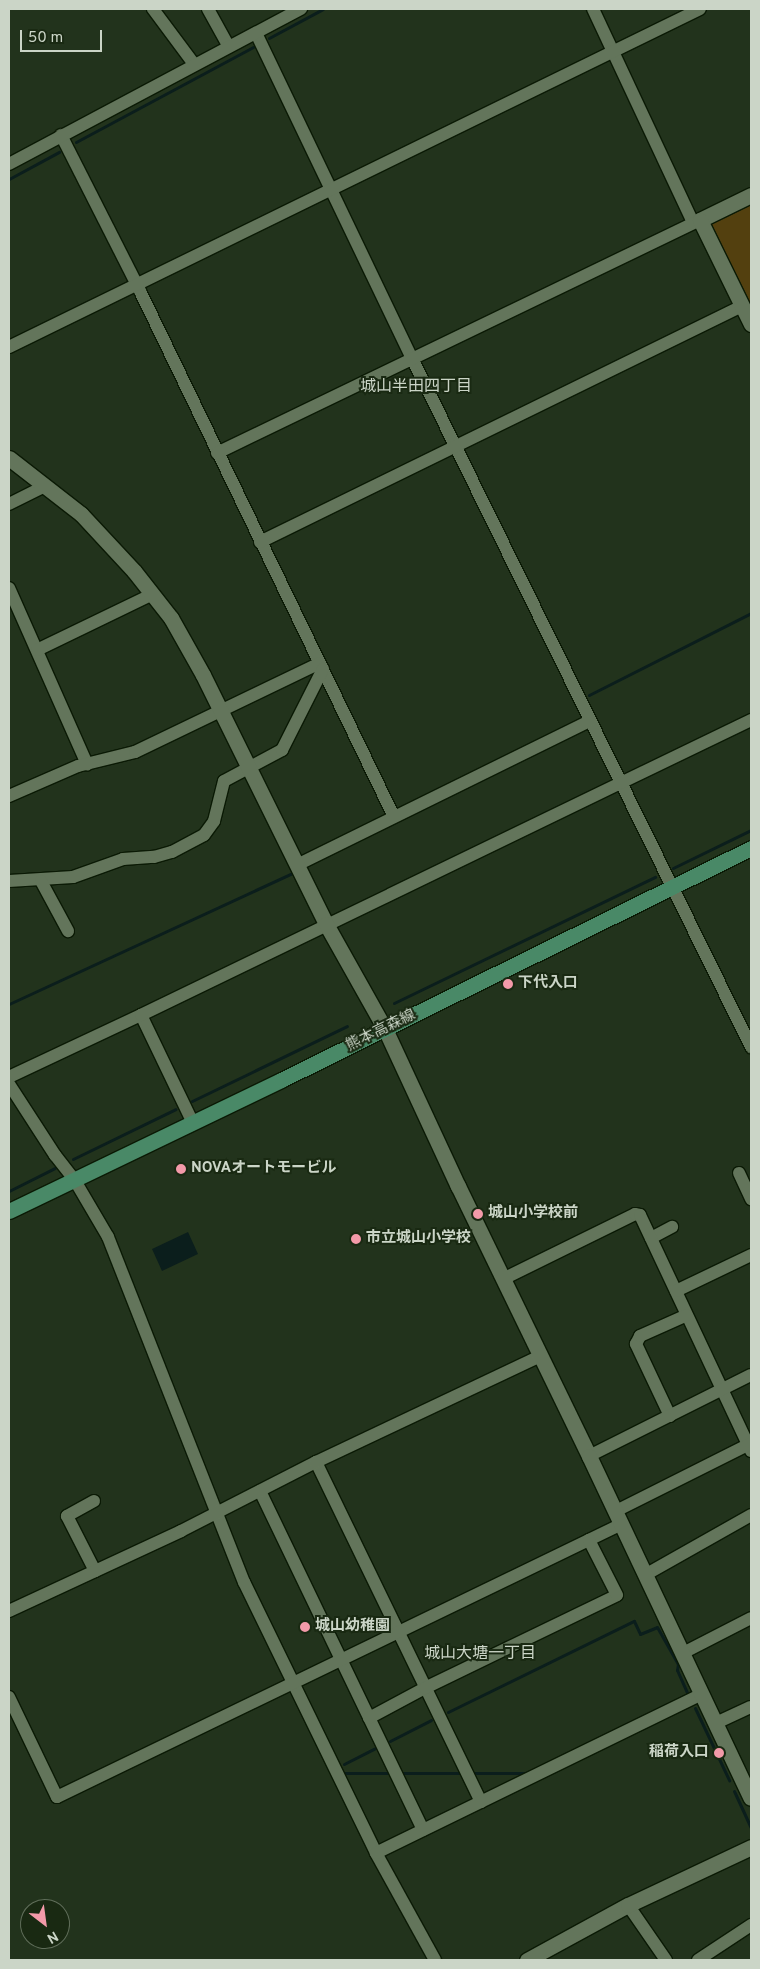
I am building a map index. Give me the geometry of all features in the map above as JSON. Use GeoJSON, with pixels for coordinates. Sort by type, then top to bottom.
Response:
{"type":"FeatureCollection","features":[{"type":"Feature","properties":{"kind":"main road","name":"熊本高森線"},"geometry":{"type":"LineString","coordinates":[[9,1211],[193,1123],[751,848]]}},
{"type":"Feature","properties":{"kind":"street"},"geometry":{"type":"LineString","coordinates":[[153,9],[194,64]]}},
{"type":"Feature","properties":{"kind":"street"},"geometry":{"type":"LineString","coordinates":[[208,9],[228,47]]}},
{"type":"Feature","properties":{"kind":"street"},"geometry":{"type":"LineString","coordinates":[[9,164],[194,64],[301,9]]}},
{"type":"Feature","properties":{"kind":"street"},"geometry":{"type":"LineString","coordinates":[[593,9],[697,221],[751,324]]}},
{"type":"Feature","properties":{"kind":"street"},"geometry":{"type":"LineString","coordinates":[[9,347],[136,283],[700,9]]}},
{"type":"Feature","properties":{"kind":"street"},"geometry":{"type":"LineString","coordinates":[[256,33],[413,360],[751,1046]]}},
{"type":"Feature","properties":{"kind":"street"},"geometry":{"type":"LineString","coordinates":[[61,135],[136,283],[394,817]]}},
{"type":"Feature","properties":{"kind":"street"},"geometry":{"type":"LineString","coordinates":[[217,453],[413,360],[751,195]]}},
{"type":"Feature","properties":{"kind":"street"},"geometry":{"type":"LineString","coordinates":[[260,542],[742,306]]}},
{"type":"Feature","properties":{"kind":"street"},"geometry":{"type":"LineString","coordinates":[[9,458],[81,514],[153,594],[172,618],[220,710],[326,924],[385,1029],[503,1279],[590,1456],[751,1798]]}},
{"type":"Feature","properties":{"kind":"street"},"geometry":{"type":"LineString","coordinates":[[9,504],[45,486]]}},
{"type":"Feature","properties":{"kind":"street"},"geometry":{"type":"LineString","coordinates":[[9,588],[87,764]]}},
{"type":"Feature","properties":{"kind":"street"},"geometry":{"type":"LineString","coordinates":[[37,650],[153,594]]}},
{"type":"Feature","properties":{"kind":"street"},"geometry":{"type":"LineString","coordinates":[[9,796],[87,764],[135,752],[220,710],[322,666]]}},
{"type":"Feature","properties":{"kind":"street"},"geometry":{"type":"LineString","coordinates":[[9,881],[73,878],[128,858],[159,856],[194,842],[204,835],[212,825],[224,781],[282,750],[322,666]]}},
{"type":"Feature","properties":{"kind":"street"},"geometry":{"type":"LineString","coordinates":[[297,865],[590,720]]}},
{"type":"Feature","properties":{"kind":"street"},"geometry":{"type":"LineString","coordinates":[[9,1077],[751,720]]}},
{"type":"Feature","properties":{"kind":"street"},"geometry":{"type":"LineString","coordinates":[[40,881],[68,932]]}},
{"type":"Feature","properties":{"kind":"street"},"geometry":{"type":"LineString","coordinates":[[141,1015],[193,1123]]}},
{"type":"Feature","properties":{"kind":"street"},"geometry":{"type":"LineString","coordinates":[[9,1084],[55,1155],[74,1179],[108,1237],[244,1582],[376,1853],[435,1960]]}},
{"type":"Feature","properties":{"kind":"street"},"geometry":{"type":"LineString","coordinates":[[739,1173],[751,1199]]}},
{"type":"Feature","properties":{"kind":"street"},"geometry":{"type":"LineString","coordinates":[[9,1697],[58,1797],[589,1540],[619,1518],[750,1448],[640,1215],[635,1214],[503,1279]]}},
{"type":"Feature","properties":{"kind":"street"},"geometry":{"type":"LineString","coordinates":[[651,1238],[672,1227]]}},
{"type":"Feature","properties":{"kind":"street"},"geometry":{"type":"LineString","coordinates":[[676,1290],[751,1255]]}},
{"type":"Feature","properties":{"kind":"street"},"geometry":{"type":"LineString","coordinates":[[670,1416],[636,1344],[640,1336],[687,1315]]}},
{"type":"Feature","properties":{"kind":"street"},"geometry":{"type":"LineString","coordinates":[[9,1611],[218,1513],[316,1462],[540,1356]]}},
{"type":"Feature","properties":{"kind":"street"},"geometry":{"type":"LineString","coordinates":[[590,1456],[751,1375]]}},
{"type":"Feature","properties":{"kind":"street"},"geometry":{"type":"LineString","coordinates":[[316,1462],[481,1802]]}},
{"type":"Feature","properties":{"kind":"street"},"geometry":{"type":"LineString","coordinates":[[260,1491],[423,1830]]}},
{"type":"Feature","properties":{"kind":"street"},"geometry":{"type":"LineString","coordinates":[[94,1501],[68,1516],[96,1571]]}},
{"type":"Feature","properties":{"kind":"street"},"geometry":{"type":"LineString","coordinates":[[646,1575],[751,1515]]}},
{"type":"Feature","properties":{"kind":"street"},"geometry":{"type":"LineString","coordinates":[[369,1718],[426,1688],[617,1595],[589,1540]]}},
{"type":"Feature","properties":{"kind":"street"},"geometry":{"type":"LineString","coordinates":[[683,1653],[751,1618]]}},
{"type":"Feature","properties":{"kind":"street"},"geometry":{"type":"LineString","coordinates":[[376,1853],[702,1694]]}},
{"type":"Feature","properties":{"kind":"street"},"geometry":{"type":"LineString","coordinates":[[716,1723],[751,1707]]}},
{"type":"Feature","properties":{"kind":"street"},"geometry":{"type":"LineString","coordinates":[[527,1960],[628,1904],[751,1847]]}},
{"type":"Feature","properties":{"kind":"street"},"geometry":{"type":"LineString","coordinates":[[628,1904],[666,1960]]}},
{"type":"Feature","properties":{"kind":"street"},"geometry":{"type":"LineString","coordinates":[[698,1960],[751,1925]]}},
{"type":"Feature","properties":{"kind":"shaded area"},"geometry":{"type":"Polygon","coordinates":[[[751,195],[751,324],[700,220],[751,195]]]}},
{"type":"Feature","properties":{"kind":"water"},"geometry":{"type":"Polygon","coordinates":[[[188,1232],[198,1254],[162,1271],[152,1249],[188,1232]]]}},
{"type":"Feature","properties":{"kind":"waterway"},"geometry":{"type":"LineString","coordinates":[[269,38],[323,9]]}},
{"type":"Feature","properties":{"kind":"waterway"},"geometry":{"type":"LineString","coordinates":[[76,142],[253,47]]}},
{"type":"Feature","properties":{"kind":"waterway"},"geometry":{"type":"LineString","coordinates":[[9,179],[59,152]]}},
{"type":"Feature","properties":{"kind":"waterway"},"geometry":{"type":"LineString","coordinates":[[589,695],[751,613]]}},
{"type":"Feature","properties":{"kind":"waterway"},"geometry":{"type":"LineString","coordinates":[[673,868],[751,830]]}},
{"type":"Feature","properties":{"kind":"waterway"},"geometry":{"type":"LineString","coordinates":[[9,1004],[295,872]]}},
{"type":"Feature","properties":{"kind":"waterway"},"geometry":{"type":"LineString","coordinates":[[394,1003],[655,877]]}},
{"type":"Feature","properties":{"kind":"waterway"},"geometry":{"type":"LineString","coordinates":[[192,1101],[347,1026]]}},
{"type":"Feature","properties":{"kind":"waterway"},"geometry":{"type":"LineString","coordinates":[[73,1159],[176,1109]]}},
{"type":"Feature","properties":{"kind":"waterway"},"geometry":{"type":"LineString","coordinates":[[9,1191],[55,1168]]}},
{"type":"Feature","properties":{"kind":"waterway"},"geometry":{"type":"LineString","coordinates":[[448,1712],[634,1621],[640,1634],[657,1627],[678,1664],[677,1670],[687,1692]]}},
{"type":"Feature","properties":{"kind":"waterway"},"geometry":{"type":"LineString","coordinates":[[695,1708],[729,1780]]}},
{"type":"Feature","properties":{"kind":"waterway"},"geometry":{"type":"LineString","coordinates":[[390,1741],[431,1720]]}},
{"type":"Feature","properties":{"kind":"waterway"},"geometry":{"type":"LineString","coordinates":[[344,1764],[374,1749]]}},
{"type":"Feature","properties":{"kind":"waterway"},"geometry":{"type":"LineString","coordinates":[[342,1773],[391,1773]]}},
{"type":"Feature","properties":{"kind":"waterway"},"geometry":{"type":"LineString","coordinates":[[399,1773],[463,1773]]}},
{"type":"Feature","properties":{"kind":"waterway"},"geometry":{"type":"LineString","coordinates":[[472,1773],[528,1773]]}},
{"type":"Feature","properties":{"kind":"waterway"},"geometry":{"type":"LineString","coordinates":[[734,1791],[751,1828]]}},
{"type":"Feature","properties":{"kind":"place","name":"下代入口"},"geometry":{"type":"Point","coordinates":[508,984]}},
{"type":"Feature","properties":{"kind":"place","name":"NOVAオートモービル"},"geometry":{"type":"Point","coordinates":[181,1169]}},
{"type":"Feature","properties":{"kind":"place","name":"城山小学校前"},"geometry":{"type":"Point","coordinates":[478,1214]}},
{"type":"Feature","properties":{"kind":"place","name":"市立城山小学校"},"geometry":{"type":"Point","coordinates":[356,1239]}},
{"type":"Feature","properties":{"kind":"place","name":"城山幼稚園"},"geometry":{"type":"Point","coordinates":[305,1627]}},
{"type":"Feature","properties":{"kind":"place","name":"稲荷入口"},"geometry":{"type":"Point","coordinates":[719,1753]}},
{"type":"Feature","properties":{"kind":"district","name":"城山半田四丁目"},"geometry":{"type":"Point","coordinates":[416,387]}},
{"type":"Feature","properties":{"kind":"district","name":"城山大塘一丁目"},"geometry":{"type":"Point","coordinates":[480,1654]}}]}
